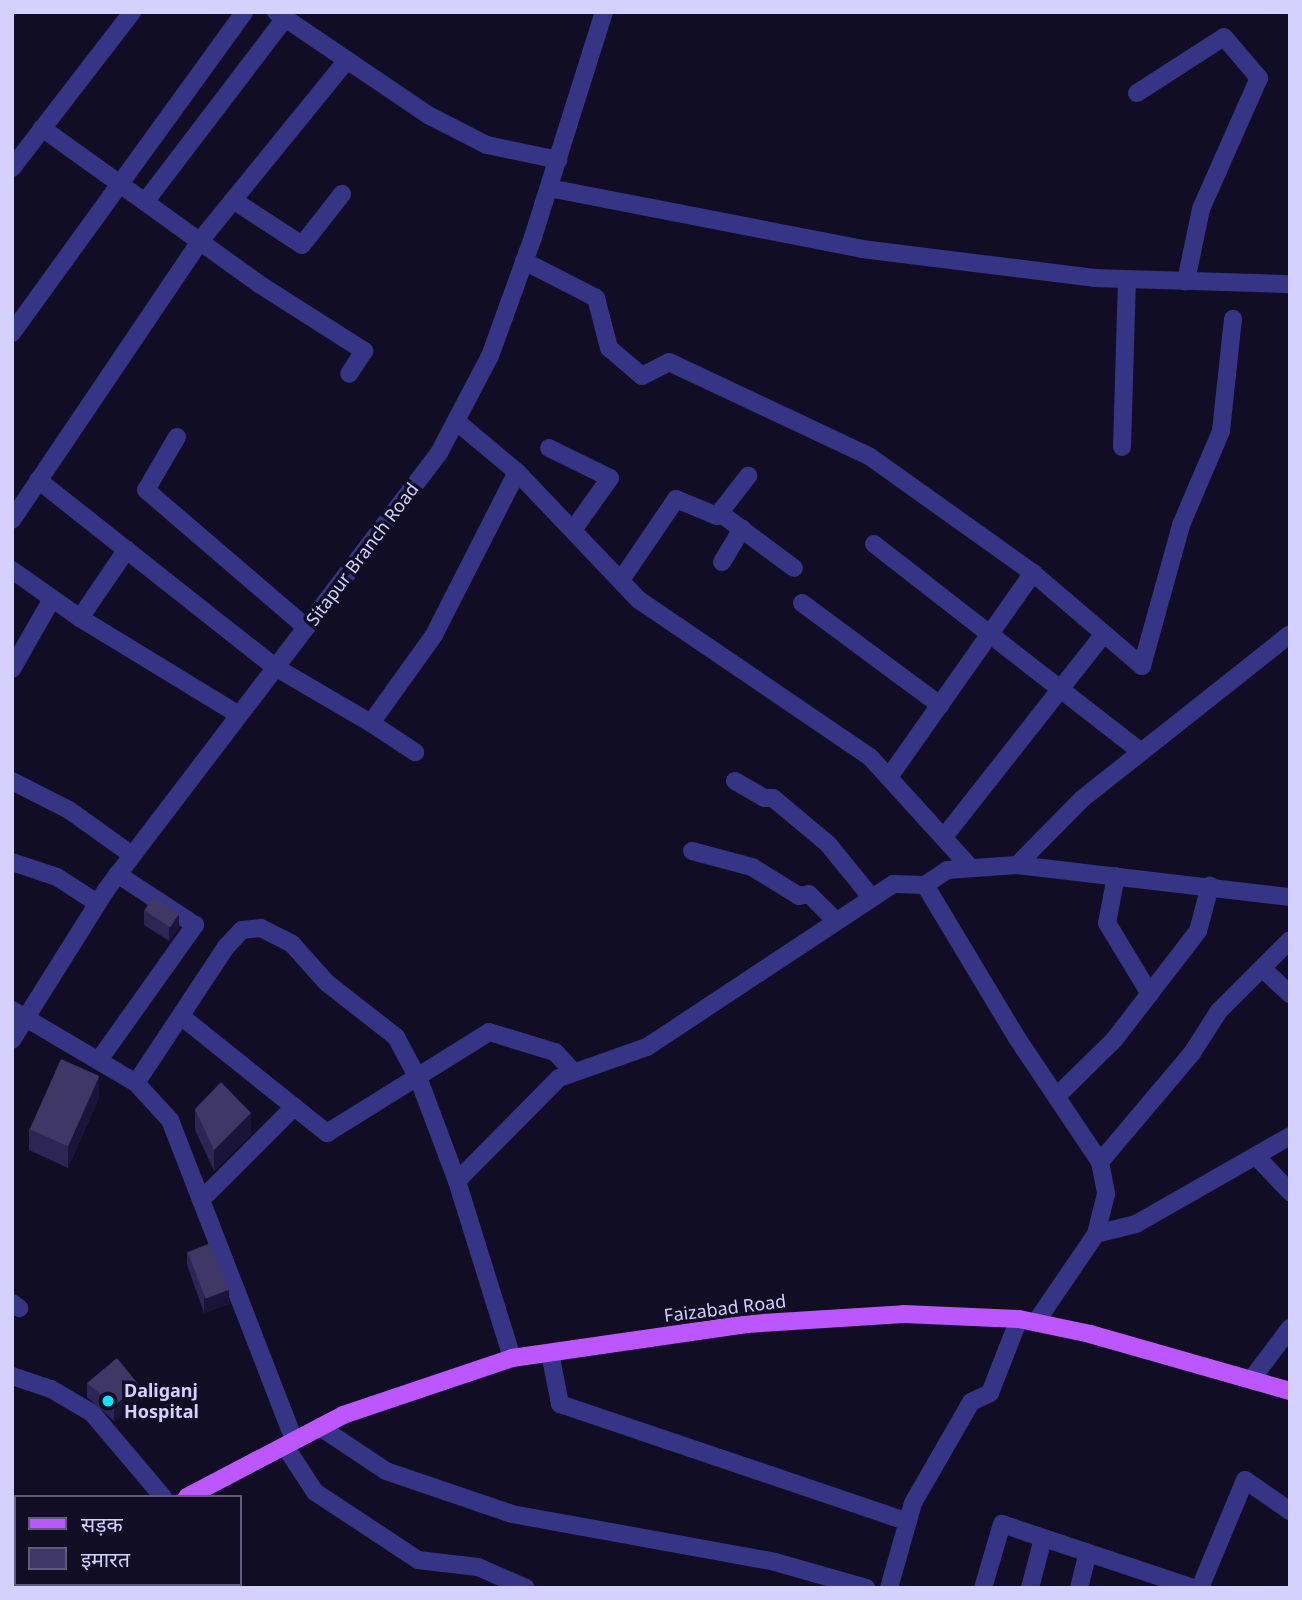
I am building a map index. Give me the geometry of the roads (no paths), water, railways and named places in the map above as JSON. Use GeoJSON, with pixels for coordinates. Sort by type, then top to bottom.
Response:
{"type":"FeatureCollection","features":[{"type":"Feature","properties":{"kind":"main road","name":"Faizabad Road"},"geometry":{"type":"LineString","coordinates":[[191,1495],[320,1427],[512,1358],[747,1324],[904,1314],[1027,1321],[1290,1391]]}},
{"type":"Feature","properties":{"kind":"street"},"geometry":{"type":"LineString","coordinates":[[12,168],[132,12]]}},
{"type":"Feature","properties":{"kind":"street"},"geometry":{"type":"LineString","coordinates":[[12,332],[244,12]]}},
{"type":"Feature","properties":{"kind":"street","name":"Sitapur Branch Road"},"geometry":{"type":"LineString","coordinates":[[12,1040],[19,1013],[117,874],[439,453],[490,356],[549,188],[604,12]]}},
{"type":"Feature","properties":{"kind":"street"},"geometry":{"type":"LineString","coordinates":[[145,202],[280,15],[428,115],[488,145],[558,160]]}},
{"type":"Feature","properties":{"kind":"street"},"geometry":{"type":"LineString","coordinates":[[1137,93],[1224,37],[1259,78],[1201,209],[1186,281]]}},
{"type":"Feature","properties":{"kind":"street"},"geometry":{"type":"LineString","coordinates":[[12,520],[200,240],[347,60]]}},
{"type":"Feature","properties":{"kind":"street"},"geometry":{"type":"LineString","coordinates":[[42,128],[145,202],[364,351],[349,373]]}},
{"type":"Feature","properties":{"kind":"street"},"geometry":{"type":"LineString","coordinates":[[549,188],[862,249],[1128,280],[1290,284]]}},
{"type":"Feature","properties":{"kind":"street"},"geometry":{"type":"LineString","coordinates":[[233,200],[302,246],[342,194]]}},
{"type":"Feature","properties":{"kind":"street"},"geometry":{"type":"LineString","coordinates":[[524,261],[596,298],[609,348],[642,376],[669,362],[869,456],[1033,573],[1142,666],[1181,525],[1221,431],[1233,319]]}},
{"type":"Feature","properties":{"kind":"street"},"geometry":{"type":"LineString","coordinates":[[1122,447],[1128,280]]}},
{"type":"Feature","properties":{"kind":"street"},"geometry":{"type":"LineString","coordinates":[[456,421],[517,472],[639,600],[870,757],[971,868]]}},
{"type":"Feature","properties":{"kind":"street"},"geometry":{"type":"LineString","coordinates":[[177,437],[146,490],[306,627]]}},
{"type":"Feature","properties":{"kind":"street"},"geometry":{"type":"LineString","coordinates":[[550,448],[610,478],[573,530]]}},
{"type":"Feature","properties":{"kind":"street"},"geometry":{"type":"LineString","coordinates":[[371,723],[434,635],[517,472]]}},
{"type":"Feature","properties":{"kind":"street"},"geometry":{"type":"LineString","coordinates":[[621,580],[676,499],[717,516],[748,476]]}},
{"type":"Feature","properties":{"kind":"street"},"geometry":{"type":"LineString","coordinates":[[38,480],[275,667],[415,752]]}},
{"type":"Feature","properties":{"kind":"street"},"geometry":{"type":"LineString","coordinates":[[720,513],[794,568]]}},
{"type":"Feature","properties":{"kind":"street"},"geometry":{"type":"LineString","coordinates":[[722,562],[742,529]]}},
{"type":"Feature","properties":{"kind":"street"},"geometry":{"type":"LineString","coordinates":[[874,544],[1062,686],[1141,752]]}},
{"type":"Feature","properties":{"kind":"street"},"geometry":{"type":"LineString","coordinates":[[80,618],[127,549]]}},
{"type":"Feature","properties":{"kind":"street"},"geometry":{"type":"LineString","coordinates":[[12,570],[80,618],[239,715]]}},
{"type":"Feature","properties":{"kind":"street"},"geometry":{"type":"LineString","coordinates":[[889,777],[1033,573]]}},
{"type":"Feature","properties":{"kind":"street"},"geometry":{"type":"LineString","coordinates":[[12,669],[52,599]]}},
{"type":"Feature","properties":{"kind":"street"},"geometry":{"type":"LineString","coordinates":[[802,603],[940,705]]}},
{"type":"Feature","properties":{"kind":"street"},"geometry":{"type":"LineString","coordinates":[[944,837],[1104,634]]}},
{"type":"Feature","properties":{"kind":"street"},"geometry":{"type":"LineString","coordinates":[[1017,864],[1082,799],[1290,634]]}},
{"type":"Feature","properties":{"kind":"street"},"geometry":{"type":"LineString","coordinates":[[12,781],[69,810],[132,855]]}},
{"type":"Feature","properties":{"kind":"street"},"geometry":{"type":"LineString","coordinates":[[734,781],[764,797],[773,797],[828,845],[871,897]]}},
{"type":"Feature","properties":{"kind":"street"},"geometry":{"type":"LineString","coordinates":[[692,851],[752,867],[799,896],[808,894],[835,920]]}},
{"type":"Feature","properties":{"kind":"street"},"geometry":{"type":"LineString","coordinates":[[12,862],[57,877],[97,903]]}},
{"type":"Feature","properties":{"kind":"street"},"geometry":{"type":"LineString","coordinates":[[457,1181],[559,1078],[647,1047],[893,884],[925,885],[947,870],[1017,864],[1290,897]]}},
{"type":"Feature","properties":{"kind":"street"},"geometry":{"type":"LineString","coordinates":[[99,1060],[195,925],[117,874]]}},
{"type":"Feature","properties":{"kind":"street"},"geometry":{"type":"LineString","coordinates":[[1116,876],[1107,923],[1150,994]]}},
{"type":"Feature","properties":{"kind":"street"},"geometry":{"type":"LineString","coordinates":[[889,1588],[913,1503],[971,1402],[989,1393],[1027,1321],[1096,1234],[1106,1194],[1100,1162],[925,885]]}},
{"type":"Feature","properties":{"kind":"street"},"geometry":{"type":"LineString","coordinates":[[1057,1096],[1115,1040],[1198,930],[1210,886]]}},
{"type":"Feature","properties":{"kind":"street"},"geometry":{"type":"LineString","coordinates":[[136,1083],[226,947],[242,930],[261,928],[304,952],[327,983],[396,1037],[418,1080],[457,1181],[512,1358]]}},
{"type":"Feature","properties":{"kind":"street"},"geometry":{"type":"LineString","coordinates":[[1100,1162],[1192,1053],[1219,1011],[1290,940]]}},
{"type":"Feature","properties":{"kind":"street"},"geometry":{"type":"LineString","coordinates":[[1263,969],[1290,994]]}},
{"type":"Feature","properties":{"kind":"street"},"geometry":{"type":"LineString","coordinates":[[19,1013],[136,1083],[170,1120],[289,1443],[315,1492],[418,1560],[478,1567],[526,1588]]}},
{"type":"Feature","properties":{"kind":"street"},"geometry":{"type":"LineString","coordinates":[[181,1017],[327,1133],[418,1080],[489,1032],[555,1052],[573,1071]]}},
{"type":"Feature","properties":{"kind":"street"},"geometry":{"type":"LineString","coordinates":[[201,1200],[293,1107]]}},
{"type":"Feature","properties":{"kind":"street"},"geometry":{"type":"LineString","coordinates":[[1096,1234],[1136,1224],[1290,1136]]}},
{"type":"Feature","properties":{"kind":"street"},"geometry":{"type":"LineString","coordinates":[[1256,1156],[1290,1192]]}},
{"type":"Feature","properties":{"kind":"street"},"geometry":{"type":"LineString","coordinates":[[1251,1380],[1290,1328]]}},
{"type":"Feature","properties":{"kind":"street"},"geometry":{"type":"LineString","coordinates":[[550,1353],[560,1404],[908,1522]]}},
{"type":"Feature","properties":{"kind":"street"},"geometry":{"type":"LineString","coordinates":[[12,1376],[51,1389],[92,1413],[161,1495]]}},
{"type":"Feature","properties":{"kind":"street"},"geometry":{"type":"LineString","coordinates":[[320,1427],[386,1471],[512,1514],[775,1562],[866,1588]]}},
{"type":"Feature","properties":{"kind":"street"},"geometry":{"type":"LineString","coordinates":[[1200,1588],[1245,1480],[1290,1511]]}},
{"type":"Feature","properties":{"kind":"street"},"geometry":{"type":"LineString","coordinates":[[983,1588],[1002,1524],[1193,1588]]}},
{"type":"Feature","properties":{"kind":"street"},"geometry":{"type":"LineString","coordinates":[[1030,1588],[1043,1538]]}},
{"type":"Feature","properties":{"kind":"street"},"geometry":{"type":"LineString","coordinates":[[1079,1588],[1088,1553]]}},
{"type":"Feature","properties":{"kind":"place","name":"Daliganj Hospital"},"geometry":{"type":"Point","coordinates":[108,1401]}}]}
